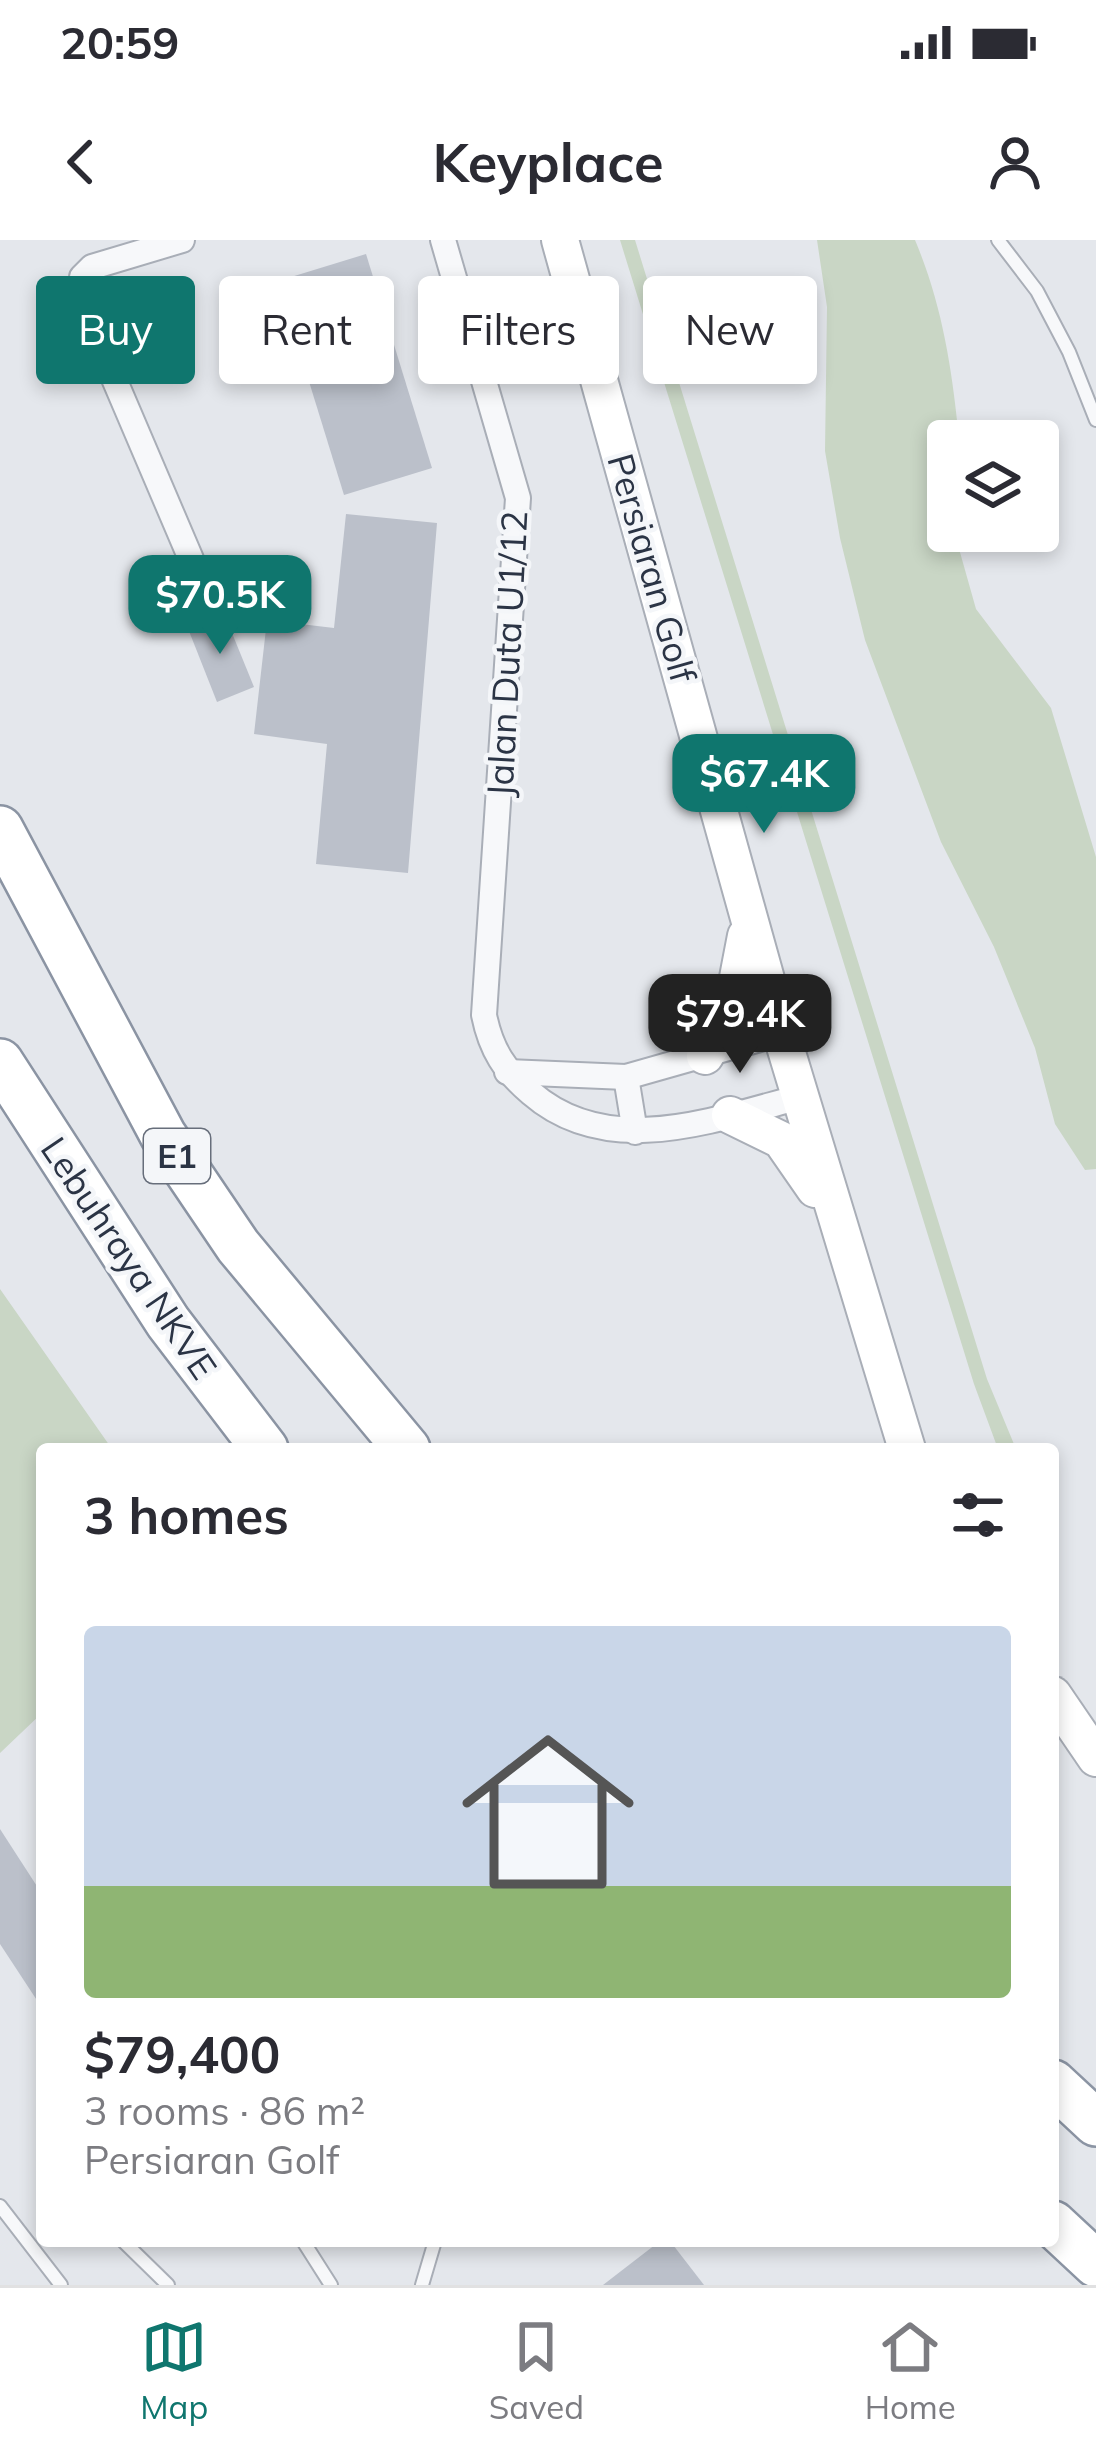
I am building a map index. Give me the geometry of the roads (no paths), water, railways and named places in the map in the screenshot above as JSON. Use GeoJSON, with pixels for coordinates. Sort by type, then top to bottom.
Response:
{"type":"FeatureCollection","features":[{"type":"Feature","properties":{"kind":"highway","name":"E1"},"geometry":{"type":"LineString","coordinates":[[0,829],[163,1135],[238,1246],[402,1443]]}},
{"type":"Feature","properties":{"kind":"highway","name":"Lebuhraya NKVE"},"geometry":{"type":"LineString","coordinates":[[0,1063],[167,1322],[260,1443]]}},
{"type":"Feature","properties":{"kind":"highway"},"geometry":{"type":"LineString","coordinates":[[1059,2089],[1096,2123]]}},
{"type":"Feature","properties":{"kind":"highway"},"geometry":{"type":"LineString","coordinates":[[1059,2230],[1096,2264]]}},
{"type":"Feature","properties":{"kind":"street"},"geometry":{"type":"LineString","coordinates":[[182,240],[92,267],[82,277],[80,299],[191,559]]}},
{"type":"Feature","properties":{"kind":"street","name":"Jalan Duta U1/12"},"geometry":{"type":"LineString","coordinates":[[443,240],[518,498],[484,1015],[488,1038],[507,1072]]}},
{"type":"Feature","properties":{"kind":"street","name":"Persiaran Golf"},"geometry":{"type":"LineString","coordinates":[[560,240],[800,1097],[906,1443]]}},
{"type":"Feature","properties":{"kind":"street"},"geometry":{"type":"LineString","coordinates":[[705,1056],[732,1009],[741,978],[746,904]]}},
{"type":"Feature","properties":{"kind":"street"},"geometry":{"type":"LineString","coordinates":[[507,1072],[626,1077],[782,1033]]}},
{"type":"Feature","properties":{"kind":"street"},"geometry":{"type":"LineString","coordinates":[[507,1072],[551,1111],[592,1127],[635,1132],[800,1097]]}},
{"type":"Feature","properties":{"kind":"street"},"geometry":{"type":"LineString","coordinates":[[626,1077],[635,1132]]}},
{"type":"Feature","properties":{"kind":"street"},"geometry":{"type":"LineString","coordinates":[[730,1115],[764,1129],[796,1156],[849,1256]]}},
{"type":"Feature","properties":{"kind":"street"},"geometry":{"type":"LineString","coordinates":[[1059,1704],[1096,1758]]}},
{"type":"Feature","properties":{"kind":"lane"},"geometry":{"type":"LineString","coordinates":[[998,240],[1048,311],[1096,420]]}},
{"type":"Feature","properties":{"kind":"lane"},"geometry":{"type":"LineString","coordinates":[[0,2206],[61,2285]]}},
{"type":"Feature","properties":{"kind":"lane"},"geometry":{"type":"LineString","coordinates":[[129,2247],[168,2285]]}},
{"type":"Feature","properties":{"kind":"lane"},"geometry":{"type":"LineString","coordinates":[[307,2247],[331,2285]]}},
{"type":"Feature","properties":{"kind":"lane"},"geometry":{"type":"LineString","coordinates":[[422,2285],[433,2247]]}}]}
